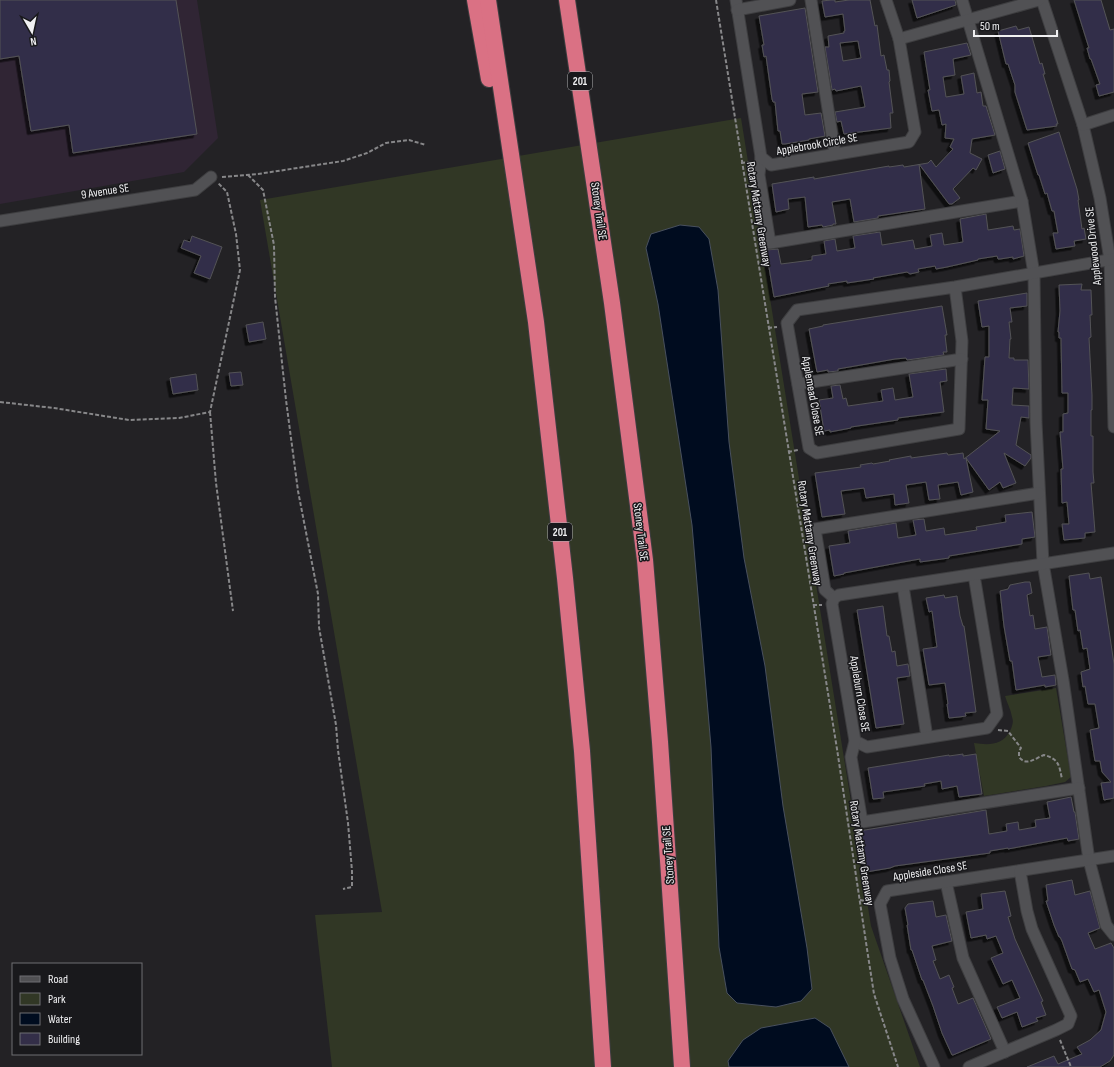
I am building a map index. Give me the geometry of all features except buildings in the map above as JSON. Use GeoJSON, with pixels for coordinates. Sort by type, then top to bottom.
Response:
{"type":"FeatureCollection","features":[{"type":"Feature","properties":{"kind":"highway"},"geometry":{"type":"LineString","coordinates":[[475,0],[503,165],[515,188]]}},
{"type":"Feature","properties":{"kind":"highway","name":"201"},"geometry":{"type":"LineString","coordinates":[[488,0],[536,322],[565,578],[582,751],[603,1067]]}},
{"type":"Feature","properties":{"kind":"highway","name":"Stoney Trail SE"},"geometry":{"type":"LineString","coordinates":[[569,5],[612,303],[645,560],[660,742],[682,1067]]}},
{"type":"Feature","properties":{"kind":"street"},"geometry":{"type":"LineString","coordinates":[[736,5],[790,0]]}},
{"type":"Feature","properties":{"kind":"street"},"geometry":{"type":"LineString","coordinates":[[811,0],[835,154]]}},
{"type":"Feature","properties":{"kind":"street","name":"Applebrook Circle SE"},"geometry":{"type":"LineString","coordinates":[[736,5],[761,158],[771,165],[909,142],[915,132],[899,39],[886,0]]}},
{"type":"Feature","properties":{"kind":"street"},"geometry":{"type":"LineString","coordinates":[[962,0],[1022,201],[1034,274],[1036,422],[1042,563],[1063,680],[1089,860],[1106,925],[1114,935]]}},
{"type":"Feature","properties":{"kind":"street"},"geometry":{"type":"LineString","coordinates":[[899,39],[1040,0]]}},
{"type":"Feature","properties":{"kind":"street","name":"Applewood Drive SE"},"geometry":{"type":"LineString","coordinates":[[1040,0],[1083,125],[1100,198],[1112,260],[1114,427]]}},
{"type":"Feature","properties":{"kind":"street"},"geometry":{"type":"LineString","coordinates":[[1083,125],[1114,115]]}},
{"type":"Feature","properties":{"kind":"street"},"geometry":{"type":"LineString","coordinates":[[761,158],[759,176],[770,243],[1022,201]]}},
{"type":"Feature","properties":{"kind":"street","name":"9 Avenue SE"},"geometry":{"type":"LineString","coordinates":[[0,221],[195,190],[211,178]]}},
{"type":"Feature","properties":{"kind":"street","name":"Applemead Close SE"},"geometry":{"type":"LineString","coordinates":[[955,286],[962,341],[960,430],[817,453],[809,448],[787,323],[797,310],[955,286],[1034,274],[1112,260]]}},
{"type":"Feature","properties":{"kind":"street"},"geometry":{"type":"LineString","coordinates":[[798,384],[962,359]]}},
{"type":"Feature","properties":{"kind":"street"},"geometry":{"type":"LineString","coordinates":[[1039,493],[815,529],[825,590],[834,598],[839,595],[1114,553]]}},
{"type":"Feature","properties":{"kind":"street"},"geometry":{"type":"LineString","coordinates":[[974,575],[997,714],[987,728]]}},
{"type":"Feature","properties":{"kind":"street"},"geometry":{"type":"LineString","coordinates":[[903,586],[927,737]]}},
{"type":"Feature","properties":{"kind":"street","name":"Appleburn Close SE"},"geometry":{"type":"LineString","coordinates":[[834,598],[832,604],[855,741],[866,747],[987,728]]}},
{"type":"Feature","properties":{"kind":"street"},"geometry":{"type":"LineString","coordinates":[[855,741],[851,757],[862,822],[1079,788]]}},
{"type":"Feature","properties":{"kind":"street","name":"Appleside Close SE"},"geometry":{"type":"LineString","coordinates":[[934,1067],[903,999],[890,958],[880,904],[887,891],[1114,856]]}},
{"type":"Feature","properties":{"kind":"street"},"geometry":{"type":"LineString","coordinates":[[969,1067],[1068,1024],[1071,1016],[1032,929],[1027,911],[1020,871]]}},
{"type":"Feature","properties":{"kind":"street"},"geometry":{"type":"LineString","coordinates":[[946,882],[962,958],[1005,1052]]}},
{"type":"Feature","properties":{"kind":"path","name":"Rotary Mattamy Greenway"},"geometry":{"type":"LineString","coordinates":[[716,0],[834,734],[870,972],[874,994],[898,1067]]}},
{"type":"Feature","properties":{"kind":"path"},"geometry":{"type":"LineString","coordinates":[[211,178],[248,175],[343,162],[367,153],[386,143],[409,140],[426,145]]}},
{"type":"Feature","properties":{"kind":"path"},"geometry":{"type":"LineString","coordinates":[[248,175],[263,190],[274,245],[275,297],[287,408],[298,491],[318,594],[319,627],[336,725],[348,823],[352,887],[343,889]]}},
{"type":"Feature","properties":{"kind":"path"},"geometry":{"type":"LineString","coordinates":[[211,178],[227,192],[236,234],[240,270],[210,412],[216,483],[233,611]]}},
{"type":"Feature","properties":{"kind":"path"},"geometry":{"type":"LineString","coordinates":[[0,402],[54,408],[129,420],[179,418],[210,412]]}},
{"type":"Feature","properties":{"kind":"path"},"geometry":{"type":"LineString","coordinates":[[987,728],[1008,732],[1020,748],[1019,757],[1022,761],[1034,761],[1037,757],[1044,755],[1054,759],[1059,765],[1064,790]]}},
{"type":"Feature","properties":{"kind":"path"},"geometry":{"type":"LineString","coordinates":[[1056,1030],[1071,1067]]}},
{"type":"Feature","properties":{"kind":"shaded area"},"geometry":{"type":"Polygon","coordinates":[[[0,0],[197,0],[218,138],[184,172],[0,204],[0,0]]]}},
{"type":"Feature","properties":{"kind":"green space"},"geometry":{"type":"Polygon","coordinates":[[[741,118],[871,926],[920,1067],[332,1067],[315,915],[382,912],[260,200],[741,118]]]}},
{"type":"Feature","properties":{"kind":"green space"},"geometry":{"type":"Polygon","coordinates":[[[1056,688],[1071,777],[1065,782],[984,796],[974,743],[989,744],[999,742],[1007,736],[1013,719],[1005,696],[1056,688]]]}},
{"type":"Feature","properties":{"kind":"water"},"geometry":{"type":"Polygon","coordinates":[[[680,225],[699,227],[709,239],[718,290],[729,442],[744,558],[765,666],[783,806],[807,948],[812,989],[801,1001],[776,1007],[737,1003],[727,993],[719,947],[711,747],[692,525],[658,304],[646,248],[651,234],[680,225]]]}},
{"type":"Feature","properties":{"kind":"water"},"geometry":{"type":"Polygon","coordinates":[[[815,1018],[830,1028],[849,1067],[729,1067],[728,1061],[743,1040],[761,1028],[815,1018]]]}}]}
